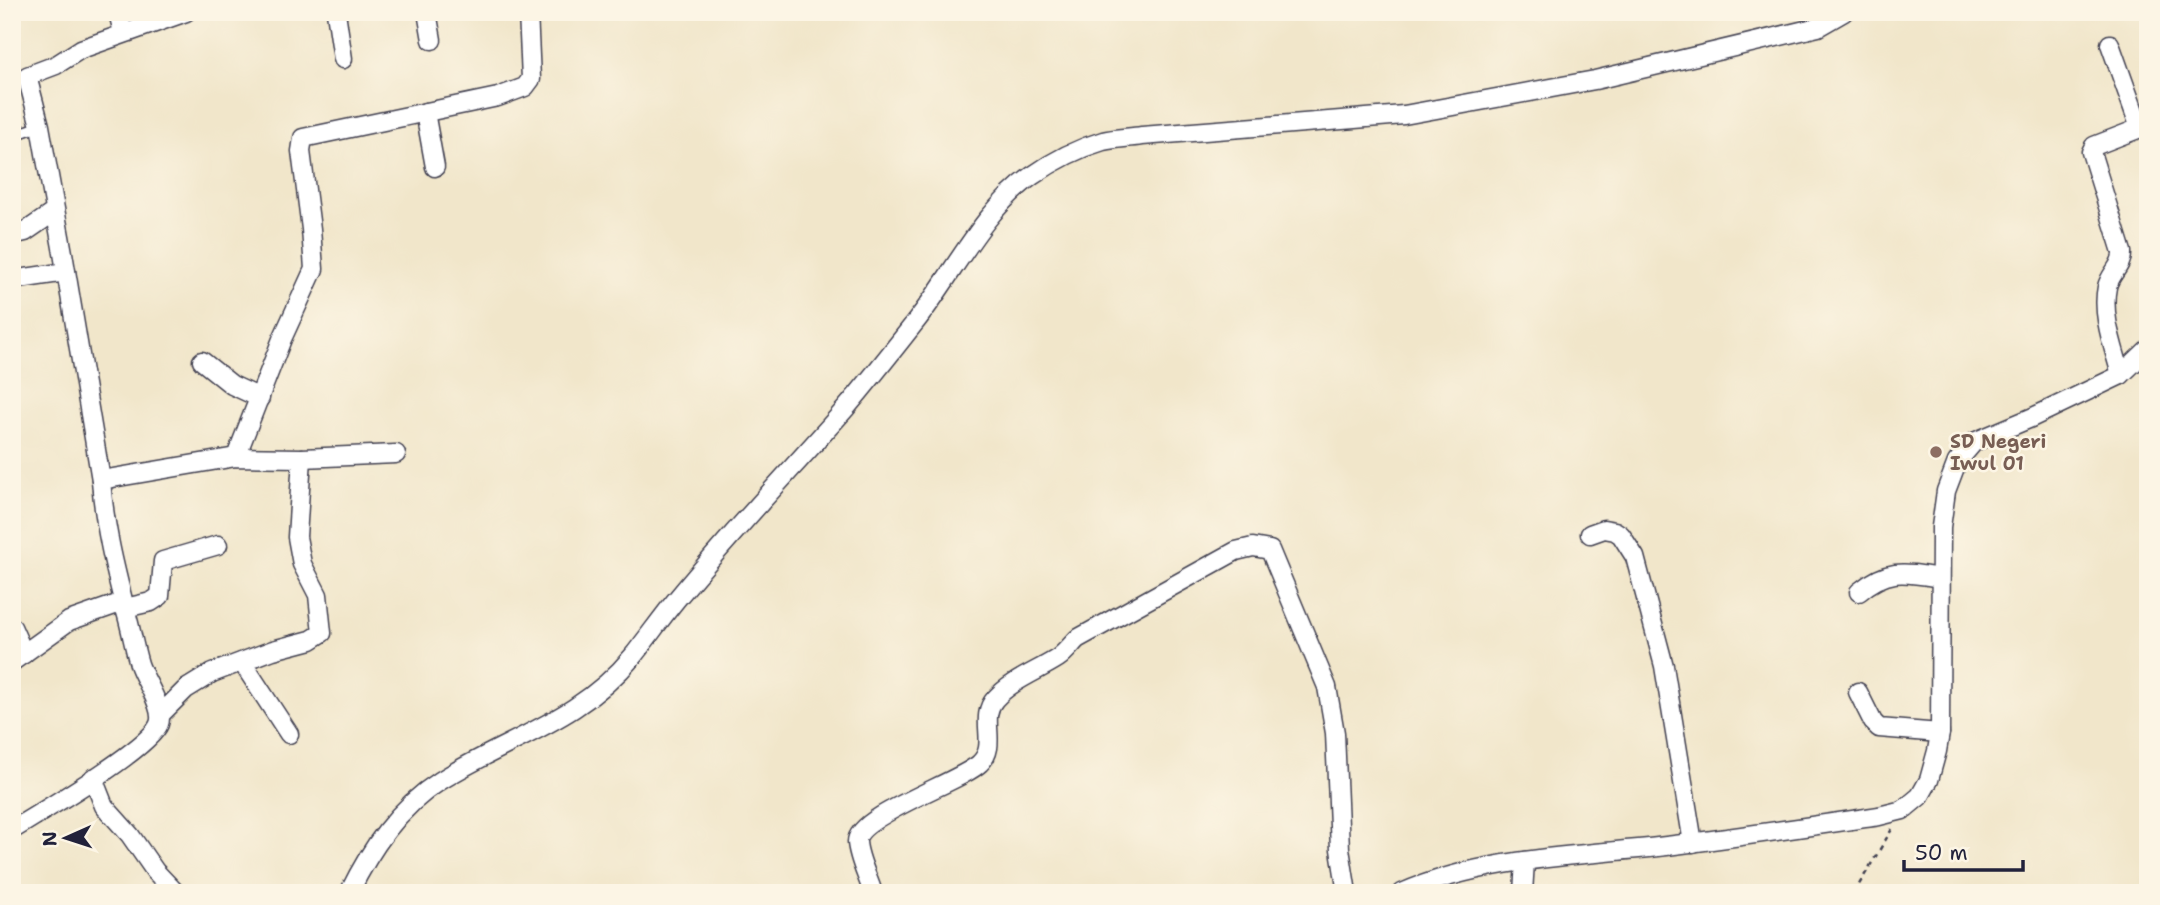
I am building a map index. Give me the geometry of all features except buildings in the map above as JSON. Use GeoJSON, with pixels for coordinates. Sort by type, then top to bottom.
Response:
{"type":"FeatureCollection","features":[{"type":"Feature","properties":{"kind":"street"},"geometry":{"type":"LineString","coordinates":[[118,12],[122,33]]}},
{"type":"Feature","properties":{"kind":"street"},"geometry":{"type":"LineString","coordinates":[[161,714],[139,664],[124,605],[103,508],[101,480],[40,126],[20,78],[56,65],[81,49],[186,12]]}},
{"type":"Feature","properties":{"kind":"street"},"geometry":{"type":"LineString","coordinates":[[337,12],[343,59]]}},
{"type":"Feature","properties":{"kind":"street"},"geometry":{"type":"LineString","coordinates":[[427,12],[432,40]]}},
{"type":"Feature","properties":{"kind":"street"},"geometry":{"type":"LineString","coordinates":[[236,457],[282,339],[314,269],[312,229],[301,151],[303,138],[498,97],[529,84],[531,75],[528,12]]}},
{"type":"Feature","properties":{"kind":"street"},"geometry":{"type":"LineString","coordinates":[[349,893],[366,858],[393,821],[415,800],[440,781],[576,709],[606,686],[681,594],[848,405],[930,304],[976,236],[1004,201],[1032,176],[1063,158],[1103,141],[1404,115],[1501,99],[1595,80],[1818,27],[1844,12]]}},
{"type":"Feature","properties":{"kind":"street"},"geometry":{"type":"LineString","coordinates":[[2110,44],[2144,127],[2094,146],[2091,152],[2122,252],[2120,264],[2110,276],[2106,288],[2106,303],[2121,375]]}},
{"type":"Feature","properties":{"kind":"street"},"geometry":{"type":"LineString","coordinates":[[425,112],[435,167]]}},
{"type":"Feature","properties":{"kind":"street"},"geometry":{"type":"LineString","coordinates":[[12,235],[24,232],[54,212]]}},
{"type":"Feature","properties":{"kind":"street"},"geometry":{"type":"LineString","coordinates":[[12,280],[66,272]]}},
{"type":"Feature","properties":{"kind":"street"},"geometry":{"type":"LineString","coordinates":[[1402,893],[1429,881],[1525,861],[1693,843],[1879,816],[1903,810],[1920,796],[1929,780],[1940,733],[1941,527],[1946,491],[1957,462],[1974,442],[2121,375],[2148,349]]}},
{"type":"Feature","properties":{"kind":"street"},"geometry":{"type":"LineString","coordinates":[[202,361],[232,385],[260,398]]}},
{"type":"Feature","properties":{"kind":"street"},"geometry":{"type":"LineString","coordinates":[[101,480],[236,457],[302,458],[396,454]]}},
{"type":"Feature","properties":{"kind":"street"},"geometry":{"type":"LineString","coordinates":[[12,830],[149,739],[158,726],[161,714],[186,689],[212,673],[273,650],[311,640],[321,633],[318,595],[302,564],[298,537],[302,458]]}},
{"type":"Feature","properties":{"kind":"street"},"geometry":{"type":"LineString","coordinates":[[1590,534],[1604,530],[1615,531],[1621,535],[1635,557],[1664,666],[1693,843]]}},
{"type":"Feature","properties":{"kind":"street"},"geometry":{"type":"LineString","coordinates":[[12,627],[18,658],[69,621],[124,605],[151,602],[160,596],[163,561],[218,545]]}},
{"type":"Feature","properties":{"kind":"street"},"geometry":{"type":"LineString","coordinates":[[873,893],[857,843],[859,834],[881,816],[979,765],[989,749],[987,713],[994,700],[1010,686],[1060,656],[1077,639],[1236,551],[1257,547],[1270,550],[1327,687],[1335,733],[1340,849],[1347,893]]}},
{"type":"Feature","properties":{"kind":"street"},"geometry":{"type":"LineString","coordinates":[[1858,592],[1875,579],[1887,575],[1909,572],[1940,578]]}},
{"type":"Feature","properties":{"kind":"street"},"geometry":{"type":"LineString","coordinates":[[242,662],[289,734]]}},
{"type":"Feature","properties":{"kind":"street"},"geometry":{"type":"LineString","coordinates":[[1858,692],[1873,722],[1879,728],[1940,733]]}},
{"type":"Feature","properties":{"kind":"street"},"geometry":{"type":"LineString","coordinates":[[93,778],[104,806],[130,835],[155,871],[176,893]]}},
{"type":"Feature","properties":{"kind":"street"},"geometry":{"type":"LineString","coordinates":[[1522,893],[1525,861]]}},
{"type":"Feature","properties":{"kind":"lane"},"geometry":{"type":"LineString","coordinates":[[12,136],[40,126]]}},
{"type":"Feature","properties":{"kind":"path"},"geometry":{"type":"LineString","coordinates":[[1854,893],[1903,810]]}},
{"type":"Feature","properties":{"kind":"place","name":"SD Negeri Iwul 01"},"geometry":{"type":"Point","coordinates":[1936,452]}}]}
